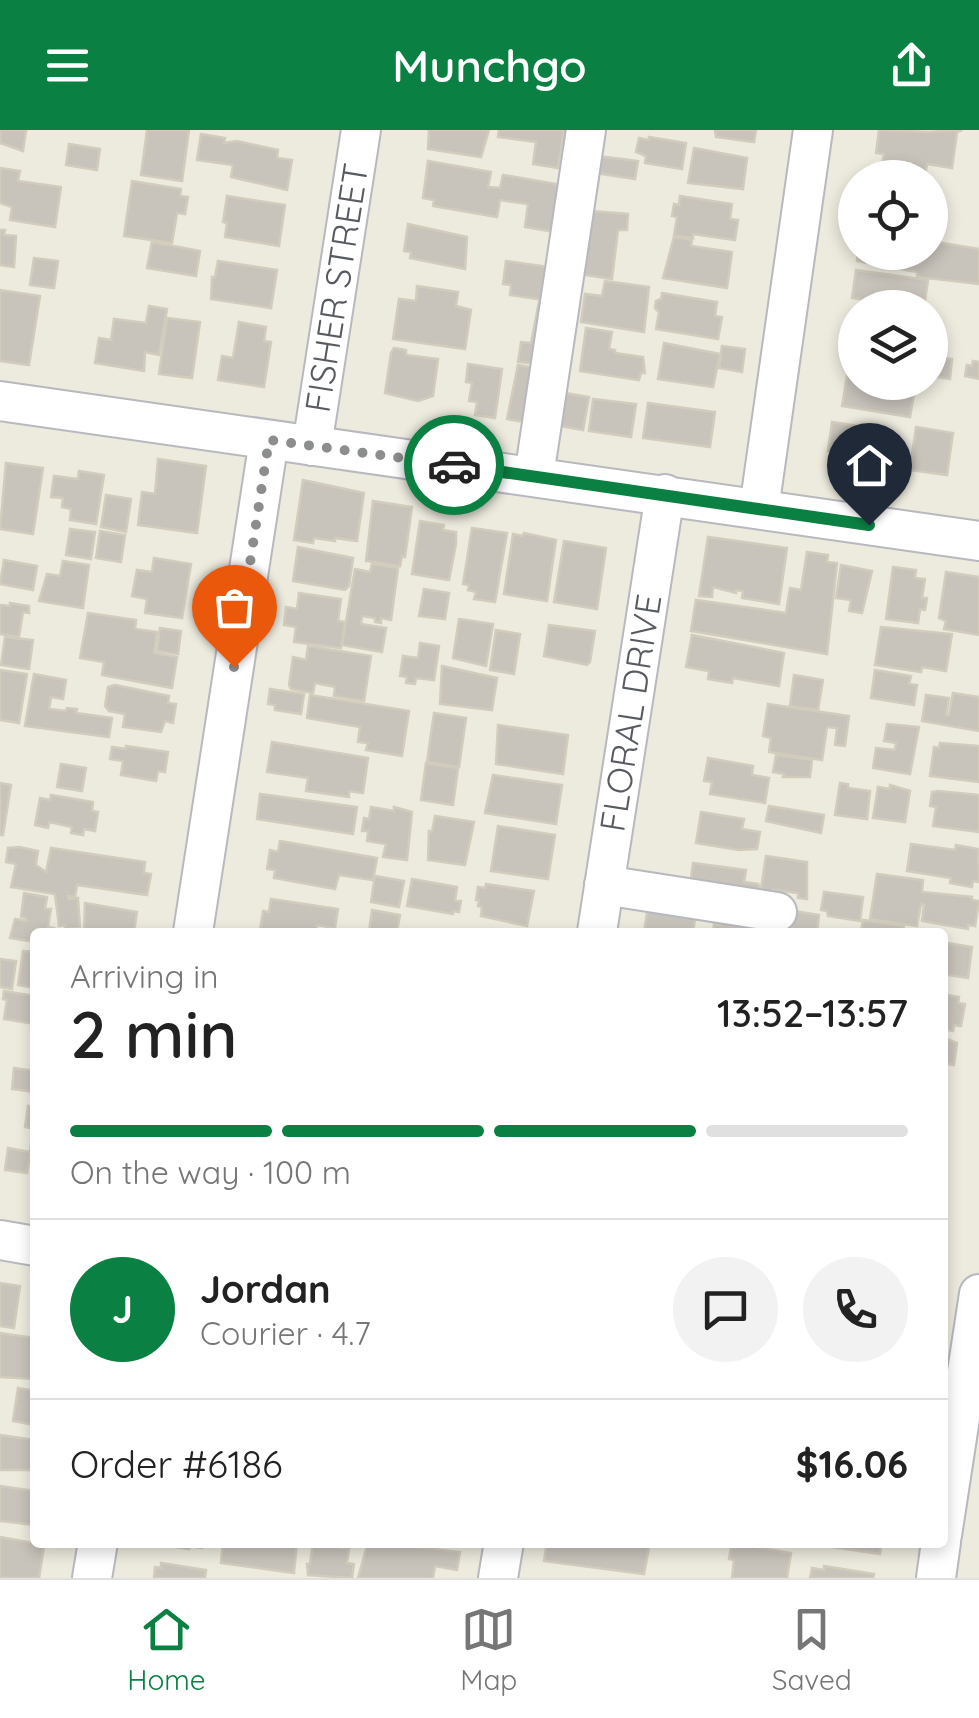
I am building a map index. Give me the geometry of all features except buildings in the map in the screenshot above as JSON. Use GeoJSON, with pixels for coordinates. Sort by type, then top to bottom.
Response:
{"type":"FeatureCollection","features":[{"type":"Feature","properties":{"kind":"street","name":"FISHER STREET"},"geometry":{"type":"LineString","coordinates":[[312,446],[361,130]]}},
{"type":"Feature","properties":{"kind":"street"},"geometry":{"type":"LineString","coordinates":[[534,476],[586,130]]}},
{"type":"Feature","properties":{"kind":"street"},"geometry":{"type":"LineString","coordinates":[[759,509],[813,130]]}},
{"type":"Feature","properties":{"kind":"street"},"geometry":{"type":"LineString","coordinates":[[0,400],[979,541]]}},
{"type":"Feature","properties":{"kind":"street","name":"FISHER STREET"},"geometry":{"type":"LineString","coordinates":[[194,928],[269,440]]}},
{"type":"Feature","properties":{"kind":"street","name":"FLORAL DRIVE"},"geometry":{"type":"LineString","coordinates":[[598,928],[664,494]]}},
{"type":"Feature","properties":{"kind":"street"},"geometry":{"type":"LineString","coordinates":[[604,885],[778,912]]}},
{"type":"Feature","properties":{"kind":"street"},"geometry":{"type":"LineString","coordinates":[[0,1240],[30,1245]]}},
{"type":"Feature","properties":{"kind":"street"},"geometry":{"type":"LineString","coordinates":[[948,1490],[979,1294]]}},
{"type":"Feature","properties":{"kind":"street"},"geometry":{"type":"LineString","coordinates":[[92,1578],[97,1548]]}},
{"type":"Feature","properties":{"kind":"street"},"geometry":{"type":"LineString","coordinates":[[498,1578],[503,1548]]}},
{"type":"Feature","properties":{"kind":"street"},"geometry":{"type":"LineString","coordinates":[[936,1578],[940,1548]]}},
{"type":"Feature","properties":{"kind":"way so far"},"geometry":{"type":"LineString","coordinates":[[234,667],[269,440],[454,465]]}},
{"type":"Feature","properties":{"kind":"route"},"geometry":{"type":"LineString","coordinates":[[454,465],[869,525]]}}]}
